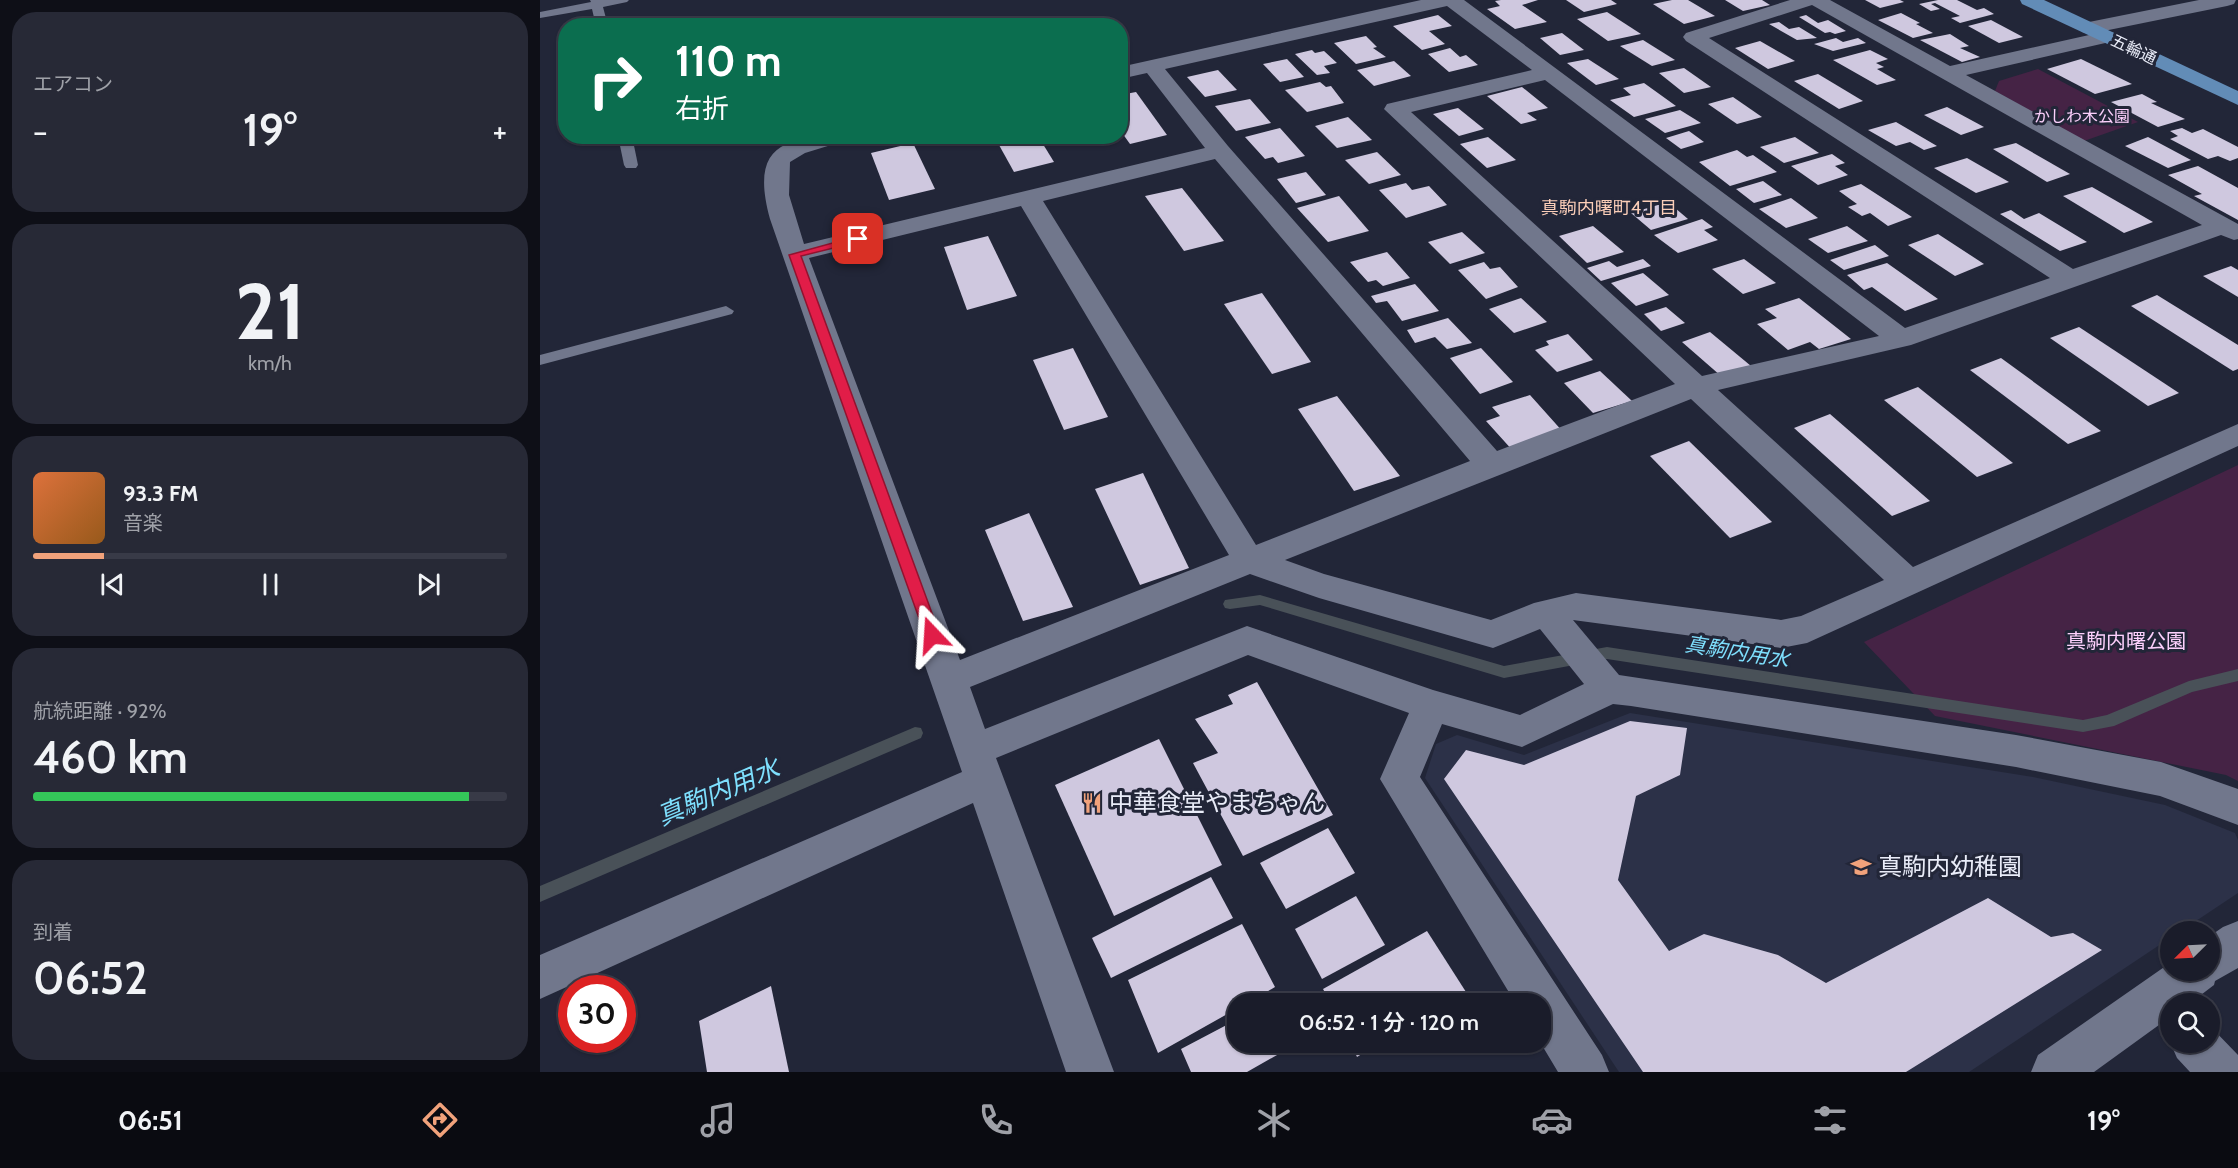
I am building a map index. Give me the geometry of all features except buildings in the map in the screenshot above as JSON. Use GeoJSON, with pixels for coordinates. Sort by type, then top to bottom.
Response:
{"type":"FeatureCollection","features":[{"type":"Feature","properties":{"kind":"main road","name":"五輪通"},"geometry":{"type":"LineString","coordinates":[[2030,0],[2238,99]]}},
{"type":"Feature","properties":{"kind":"street"},"geometry":{"type":"LineString","coordinates":[[1128,71],[1447,0]]}},
{"type":"Feature","properties":{"kind":"street"},"geometry":{"type":"LineString","coordinates":[[1452,0],[1901,339]]}},
{"type":"Feature","properties":{"kind":"street"},"geometry":{"type":"LineString","coordinates":[[1809,0],[1693,37],[2073,280]]}},
{"type":"Feature","properties":{"kind":"street"},"geometry":{"type":"LineString","coordinates":[[1816,0],[1950,72],[2230,230]]}},
{"type":"Feature","properties":{"kind":"street"},"geometry":{"type":"LineString","coordinates":[[1950,72],[2227,0]]}},
{"type":"Feature","properties":{"kind":"street"},"geometry":{"type":"LineString","coordinates":[[1152,66],[1220,151],[1491,465]]}},
{"type":"Feature","properties":{"kind":"street"},"geometry":{"type":"LineString","coordinates":[[1548,72],[1395,109],[1909,583]]}},
{"type":"Feature","properties":{"kind":"street"},"geometry":{"type":"LineString","coordinates":[[810,144],[797,148],[779,159],[774,174],[775,190],[795,255],[1090,1072]]}},
{"type":"Feature","properties":{"kind":"street"},"geometry":{"type":"LineString","coordinates":[[795,255],[1220,151]]}},
{"type":"Feature","properties":{"kind":"street"},"geometry":{"type":"LineString","coordinates":[[1028,197],[1249,561],[1319,585],[1493,634],[1546,612],[1576,606],[1781,634],[1808,629],[2238,434]]}},
{"type":"Feature","properties":{"kind":"street"},"geometry":{"type":"LineString","coordinates":[[949,680],[1491,465],[1698,386],[1901,339],[2073,280],[2230,230]]}},
{"type":"Feature","properties":{"kind":"street"},"geometry":{"type":"LineString","coordinates":[[1546,612],[1609,689]]}},
{"type":"Feature","properties":{"kind":"street"},"geometry":{"type":"LineString","coordinates":[[540,977],[979,765],[1247,640],[1431,705],[1522,731],[1609,689],[2016,751],[2161,779],[2238,807]]}},
{"type":"Feature","properties":{"kind":"street"},"geometry":{"type":"LineString","coordinates":[[1431,705],[1400,779],[1585,1072]]}},
{"type":"Feature","properties":{"kind":"street"},"geometry":{"type":"LineString","coordinates":[[2220,955],[2238,942]]}},
{"type":"Feature","properties":{"kind":"street"},"geometry":{"type":"LineString","coordinates":[[2178,993],[2188,981]]}},
{"type":"Feature","properties":{"kind":"street"},"geometry":{"type":"LineString","coordinates":[[2055,1072],[2160,1012]]}},
{"type":"Feature","properties":{"kind":"street"},"geometry":{"type":"LineString","coordinates":[[2204,1053],[2223,1072]]}},
{"type":"Feature","properties":{"kind":"lane"},"geometry":{"type":"LineString","coordinates":[[540,15],[597,2],[623,0]]}},
{"type":"Feature","properties":{"kind":"lane"},"geometry":{"type":"LineString","coordinates":[[597,2],[600,18]]}},
{"type":"Feature","properties":{"kind":"lane"},"geometry":{"type":"LineString","coordinates":[[627,144],[631,165]]}},
{"type":"Feature","properties":{"kind":"lane"},"geometry":{"type":"LineString","coordinates":[[540,360],[726,311]]}},
{"type":"Feature","properties":{"kind":"shaded area","name":"真駒内幼稚園"},"geometry":{"type":"Polygon","coordinates":[[[1630,713],[2033,777],[2165,805],[2235,833],[2238,840],[2238,893],[2196,921],[2160,921],[2160,945],[1969,1072],[1619,1072],[1425,778],[1436,744],[1457,735],[1524,755],[1630,713]]]}},
{"type":"Feature","properties":{"kind":"green space","name":"かしわ木公園"},"geometry":{"type":"Polygon","coordinates":[[[2038,69],[2138,122],[2084,141],[1995,91],[1999,81],[2038,69]]]}},
{"type":"Feature","properties":{"kind":"green space","name":"真駒内曙公園"},"geometry":{"type":"Polygon","coordinates":[[[2238,465],[2238,781],[2226,775],[1935,716],[1864,642],[2238,465]]]}},
{"type":"Feature","properties":{"kind":"waterway","name":"真駒内用水"},"geometry":{"type":"LineString","coordinates":[[1230,604],[1260,600],[1504,672],[1607,653],[2083,726],[2109,721],[2189,687],[2238,675]]}},
{"type":"Feature","properties":{"kind":"waterway","name":"真駒内用水"},"geometry":{"type":"LineString","coordinates":[[540,894],[915,733]]}},
{"type":"Feature","properties":{"kind":"place","name":"中華食堂やまちゃん"},"geometry":{"type":"Point","coordinates":[1092,803]}},
{"type":"Feature","properties":{"kind":"place","name":"真駒内幼稚園"},"geometry":{"type":"Point","coordinates":[1861,867]}},
{"type":"Feature","properties":{"kind":"district","name":"真駒内曙町4丁目"},"geometry":{"type":"Point","coordinates":[1609,208]}},
{"type":"Feature","properties":{"kind":"route"},"geometry":{"type":"LineString","coordinates":[[858,239],[795,255],[932,635]]}}]}
